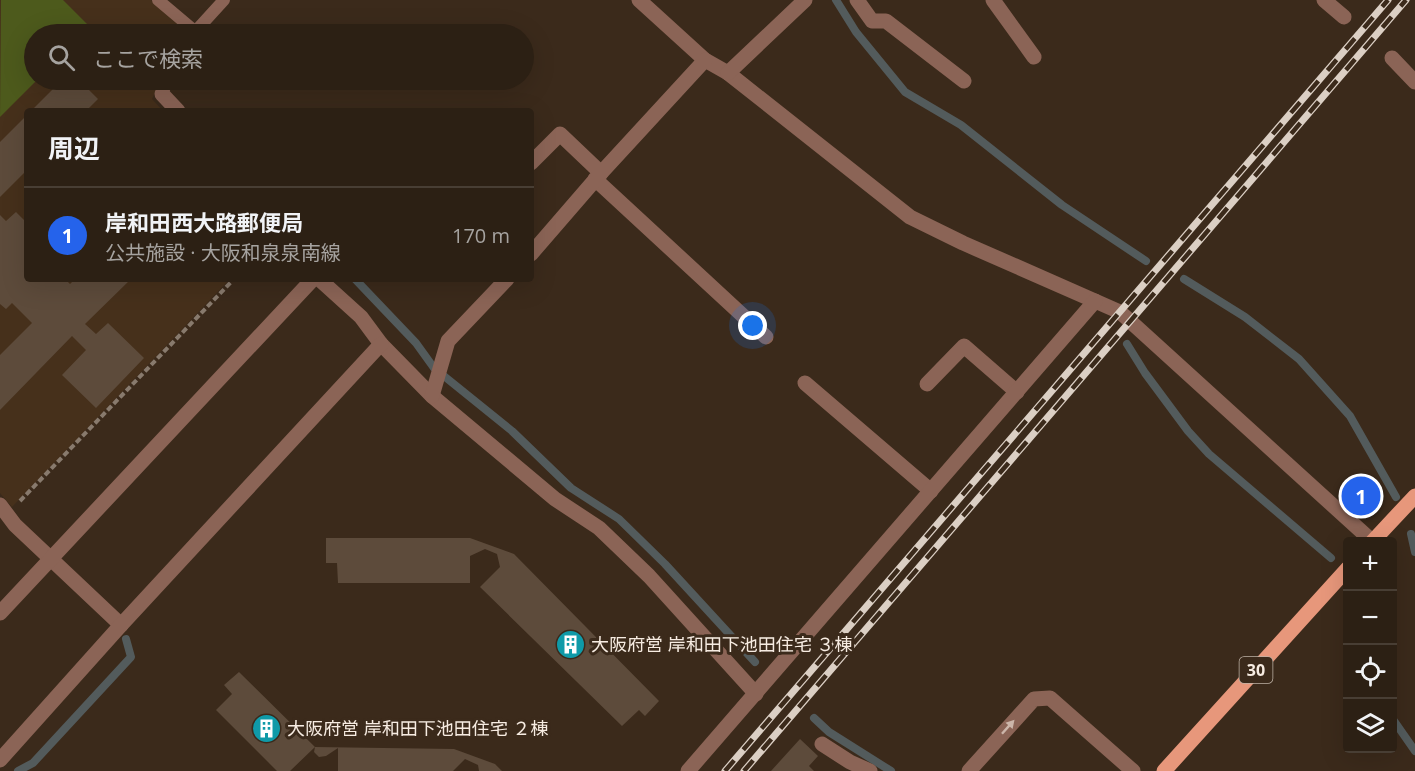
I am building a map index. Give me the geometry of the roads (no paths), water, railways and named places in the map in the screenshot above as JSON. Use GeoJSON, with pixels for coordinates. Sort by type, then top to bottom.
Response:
{"type":"FeatureCollection","features":[{"type":"Feature","properties":{"kind":"main road"},"geometry":{"type":"LineString","coordinates":[[1377,537],[1415,496]]}},
{"type":"Feature","properties":{"kind":"main road","name":"30"},"geometry":{"type":"LineString","coordinates":[[1164,771],[1343,572]]}},
{"type":"Feature","properties":{"kind":"street"},"geometry":{"type":"LineString","coordinates":[[639,0],[705,60],[728,74],[910,217],[963,243],[1120,312],[1367,537]]}},
{"type":"Feature","properties":{"kind":"street"},"geometry":{"type":"LineString","coordinates":[[728,74],[805,0]]}},
{"type":"Feature","properties":{"kind":"street"},"geometry":{"type":"LineString","coordinates":[[857,0],[872,21],[886,21],[964,81]]}},
{"type":"Feature","properties":{"kind":"street"},"geometry":{"type":"LineString","coordinates":[[993,0],[1034,57]]}},
{"type":"Feature","properties":{"kind":"street"},"geometry":{"type":"LineString","coordinates":[[1324,0],[1344,17]]}},
{"type":"Feature","properties":{"kind":"street"},"geometry":{"type":"LineString","coordinates":[[1392,58],[1415,82]]}},
{"type":"Feature","properties":{"kind":"street"},"geometry":{"type":"LineString","coordinates":[[534,251],[598,176],[705,60]]}},
{"type":"Feature","properties":{"kind":"street"},"geometry":{"type":"LineString","coordinates":[[167,90],[176,108]]}},
{"type":"Feature","properties":{"kind":"street"},"geometry":{"type":"LineString","coordinates":[[534,160],[560,134],[598,176],[766,337]]}},
{"type":"Feature","properties":{"kind":"street"},"geometry":{"type":"LineString","coordinates":[[0,611],[310,282]]}},
{"type":"Feature","properties":{"kind":"street"},"geometry":{"type":"LineString","coordinates":[[322,282],[361,317],[381,344],[432,396],[555,499],[599,528],[649,576],[756,694]]}},
{"type":"Feature","properties":{"kind":"street"},"geometry":{"type":"LineString","coordinates":[[432,396],[448,341],[504,282]]}},
{"type":"Feature","properties":{"kind":"street"},"geometry":{"type":"LineString","coordinates":[[688,771],[1095,301]]}},
{"type":"Feature","properties":{"kind":"street"},"geometry":{"type":"LineString","coordinates":[[0,760],[121,625],[381,344]]}},
{"type":"Feature","properties":{"kind":"street"},"geometry":{"type":"LineString","coordinates":[[927,384],[964,346],[1017,392]]}},
{"type":"Feature","properties":{"kind":"street"},"geometry":{"type":"LineString","coordinates":[[805,383],[931,491]]}},
{"type":"Feature","properties":{"kind":"street"},"geometry":{"type":"LineString","coordinates":[[4,510],[15,525],[121,625]]}},
{"type":"Feature","properties":{"kind":"street"},"geometry":{"type":"LineString","coordinates":[[969,771],[1034,699],[1050,698],[1133,771]]}},
{"type":"Feature","properties":{"kind":"street"},"geometry":{"type":"LineString","coordinates":[[822,744],[850,762],[870,771]]}},
{"type":"Feature","properties":{"kind":"lane"},"geometry":{"type":"LineString","coordinates":[[158,0],[184,24]]}},
{"type":"Feature","properties":{"kind":"lane"},"geometry":{"type":"LineString","coordinates":[[202,24],[224,0]]}},
{"type":"Feature","properties":{"kind":"waterway"},"geometry":{"type":"LineString","coordinates":[[836,0],[856,32],[905,92],[961,125],[1062,205],[1146,261]]}},
{"type":"Feature","properties":{"kind":"waterway"},"geometry":{"type":"LineString","coordinates":[[1184,279],[1245,317],[1299,359],[1350,416],[1396,497]]}},
{"type":"Feature","properties":{"kind":"waterway"},"geometry":{"type":"LineString","coordinates":[[358,282],[416,343],[434,368],[512,431],[571,488],[619,519],[665,564],[755,662]]}},
{"type":"Feature","properties":{"kind":"waterway"},"geometry":{"type":"LineString","coordinates":[[1127,344],[1145,373],[1188,431],[1209,454],[1331,558]]}},
{"type":"Feature","properties":{"kind":"waterway"},"geometry":{"type":"LineString","coordinates":[[1411,534],[1415,552]]}},
{"type":"Feature","properties":{"kind":"waterway"},"geometry":{"type":"LineString","coordinates":[[18,771],[33,763],[131,657],[126,639]]}},
{"type":"Feature","properties":{"kind":"waterway"},"geometry":{"type":"LineString","coordinates":[[814,718],[829,732],[891,771]]}},
{"type":"Feature","properties":{"kind":"waterway"},"geometry":{"type":"LineString","coordinates":[[1397,725],[1415,751]]}},
{"type":"Feature","properties":{"kind":"railway"},"geometry":{"type":"LineString","coordinates":[[725,771],[1388,0]]}},
{"type":"Feature","properties":{"kind":"railway"},"geometry":{"type":"LineString","coordinates":[[744,771],[1406,0]]}},
{"type":"Feature","properties":{"kind":"place","name":"岸和田西大路郵便局"},"geometry":{"type":"Point","coordinates":[1361,496]}},
{"type":"Feature","properties":{"kind":"place","name":"大阪府営 岸和田下池田住宅 ３棟"},"geometry":{"type":"Point","coordinates":[570,644]}},
{"type":"Feature","properties":{"kind":"place","name":"大阪府営 岸和田下池田住宅 ２棟"},"geometry":{"type":"Point","coordinates":[266,728]}}]}
